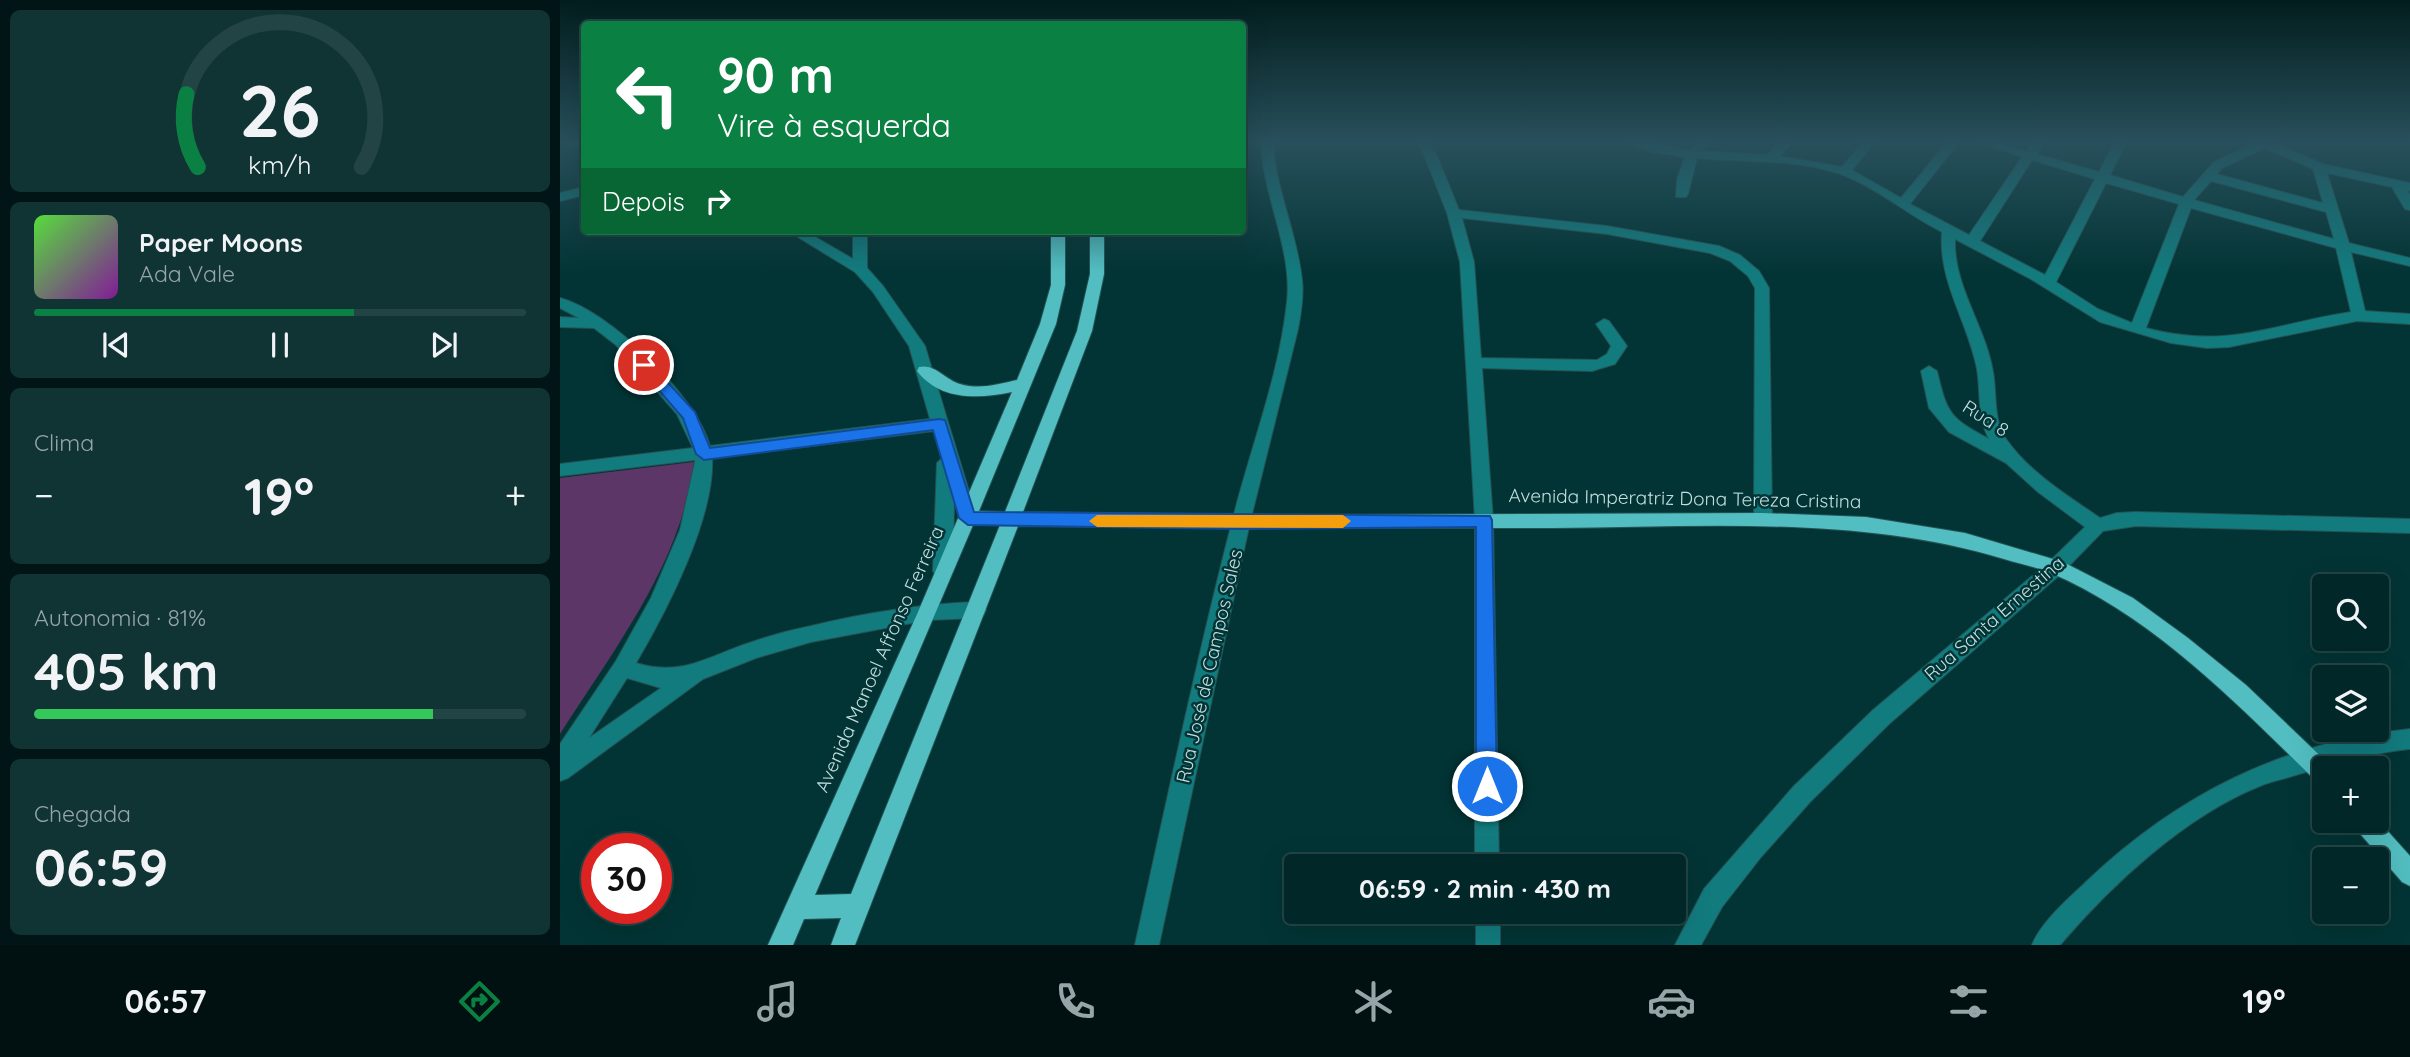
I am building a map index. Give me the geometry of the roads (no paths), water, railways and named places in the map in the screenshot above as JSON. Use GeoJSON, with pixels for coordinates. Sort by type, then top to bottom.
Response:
{"type":"FeatureCollection","features":[{"type":"Feature","properties":{"kind":"main road","name":"Avenida Manoel Affonso Ferreira"},"geometry":{"type":"LineString","coordinates":[[780,945],[928,612],[1025,383],[1048,324],[1058,285],[1058,235]]}},
{"type":"Feature","properties":{"kind":"main road"},"geometry":{"type":"LineString","coordinates":[[843,945],[1012,520],[1091,312],[1097,272],[1097,235]]}},
{"type":"Feature","properties":{"kind":"main road"},"geometry":{"type":"LineString","coordinates":[[925,371],[942,385],[965,392],[1025,383]]}},
{"type":"Feature","properties":{"kind":"main road","name":"Avenida Imperatriz Dona Tereza Cristina"},"geometry":{"type":"LineString","coordinates":[[968,518],[1241,522],[1763,520],[1879,526],[1965,540],[2056,566],[2126,604],[2239,692],[2312,761]]}},
{"type":"Feature","properties":{"kind":"main road"},"geometry":{"type":"LineString","coordinates":[[2374,833],[2410,874]]}},
{"type":"Feature","properties":{"kind":"main road"},"geometry":{"type":"LineString","coordinates":[[797,907],[858,906]]}},
{"type":"Feature","properties":{"kind":"street","name":"Rua José de Campos Sales"},"geometry":{"type":"LineString","coordinates":[[1147,945],[1241,522],[1288,340],[1295,298],[1292,265],[1271,185]]}},
{"type":"Feature","properties":{"kind":"street"},"geometry":{"type":"LineString","coordinates":[[1443,185],[1454,213],[1467,262],[1474,364],[1484,520],[1488,854]]}},
{"type":"Feature","properties":{"kind":"street"},"geometry":{"type":"LineString","coordinates":[[1681,194],[1682,185]]}},
{"type":"Feature","properties":{"kind":"street"},"geometry":{"type":"LineString","coordinates":[[1872,185],[1948,231],[2048,283],[2107,320],[2137,331],[2186,341],[2220,344],[2248,341],[2359,316],[2410,319]]}},
{"type":"Feature","properties":{"kind":"street"},"geometry":{"type":"LineString","coordinates":[[1903,205],[1919,185]]}},
{"type":"Feature","properties":{"kind":"street"},"geometry":{"type":"LineString","coordinates":[[1971,243],[2010,185]]}},
{"type":"Feature","properties":{"kind":"street"},"geometry":{"type":"LineString","coordinates":[[2048,283],[2098,185]]}},
{"type":"Feature","properties":{"kind":"street"},"geometry":{"type":"LineString","coordinates":[[2129,185],[2343,246],[2410,262]]}},
{"type":"Feature","properties":{"kind":"street"},"geometry":{"type":"LineString","coordinates":[[2137,331],[2186,202],[2200,185]]}},
{"type":"Feature","properties":{"kind":"street"},"geometry":{"type":"LineString","coordinates":[[2242,185],[2330,209]]}},
{"type":"Feature","properties":{"kind":"street"},"geometry":{"type":"LineString","coordinates":[[2324,185],[2343,246],[2359,316]]}},
{"type":"Feature","properties":{"kind":"street"},"geometry":{"type":"LineString","coordinates":[[2404,186],[2410,206]]}},
{"type":"Feature","properties":{"kind":"street"},"geometry":{"type":"LineString","coordinates":[[560,197],[581,192]]}},
{"type":"Feature","properties":{"kind":"street"},"geometry":{"type":"LineString","coordinates":[[1454,213],[1608,230],[1714,249],[1735,258],[1755,274],[1762,288],[1763,520]]}},
{"type":"Feature","properties":{"kind":"street"},"geometry":{"type":"LineString","coordinates":[[1948,231],[1947,254],[1983,362],[1988,417],[1997,440],[2011,458],[2038,482],[2097,526],[2117,520],[2136,519],[2410,526]]}},
{"type":"Feature","properties":{"kind":"street"},"geometry":{"type":"LineString","coordinates":[[801,235],[860,270],[878,289],[917,346],[968,518]]}},
{"type":"Feature","properties":{"kind":"street"},"geometry":{"type":"LineString","coordinates":[[860,235],[860,270]]}},
{"type":"Feature","properties":{"kind":"street"},"geometry":{"type":"LineString","coordinates":[[560,303],[597,323],[629,348],[690,416],[704,454],[702,481],[693,519],[652,613],[622,668],[560,762]]}},
{"type":"Feature","properties":{"kind":"street"},"geometry":{"type":"LineString","coordinates":[[560,322],[597,323]]}},
{"type":"Feature","properties":{"kind":"street"},"geometry":{"type":"LineString","coordinates":[[1474,364],[1495,362],[1592,366],[1607,363],[1616,356],[1619,346],[1604,324]]}},
{"type":"Feature","properties":{"kind":"street","name":"Rua 8"},"geometry":{"type":"LineString","coordinates":[[1929,371],[1937,408],[1955,428],[2011,458]]}},
{"type":"Feature","properties":{"kind":"street"},"geometry":{"type":"LineString","coordinates":[[560,470],[942,433]]}},
{"type":"Feature","properties":{"kind":"street"},"geometry":{"type":"LineString","coordinates":[[942,433],[946,518],[942,577]]}},
{"type":"Feature","properties":{"kind":"street","name":"Rua Santa Ernestina"},"geometry":{"type":"LineString","coordinates":[[1686,945],[1713,898],[1802,794],[1881,716],[2056,566],[2097,526]]}},
{"type":"Feature","properties":{"kind":"street"},"geometry":{"type":"LineString","coordinates":[[622,668],[658,678],[701,671],[753,650],[811,634],[928,612],[976,610]]}},
{"type":"Feature","properties":{"kind":"street"},"geometry":{"type":"LineString","coordinates":[[560,771],[701,671]]}},
{"type":"Feature","properties":{"kind":"street"},"geometry":{"type":"LineString","coordinates":[[2338,756],[2354,747],[2410,739]]}},
{"type":"Feature","properties":{"kind":"street"},"geometry":{"type":"LineString","coordinates":[[2044,945],[2071,911],[2140,849],[2207,802],[2252,778],[2312,768]]}},
{"type":"Feature","properties":{"kind":"street"},"geometry":{"type":"LineString","coordinates":[[1488,924],[1488,945]]}}]}
